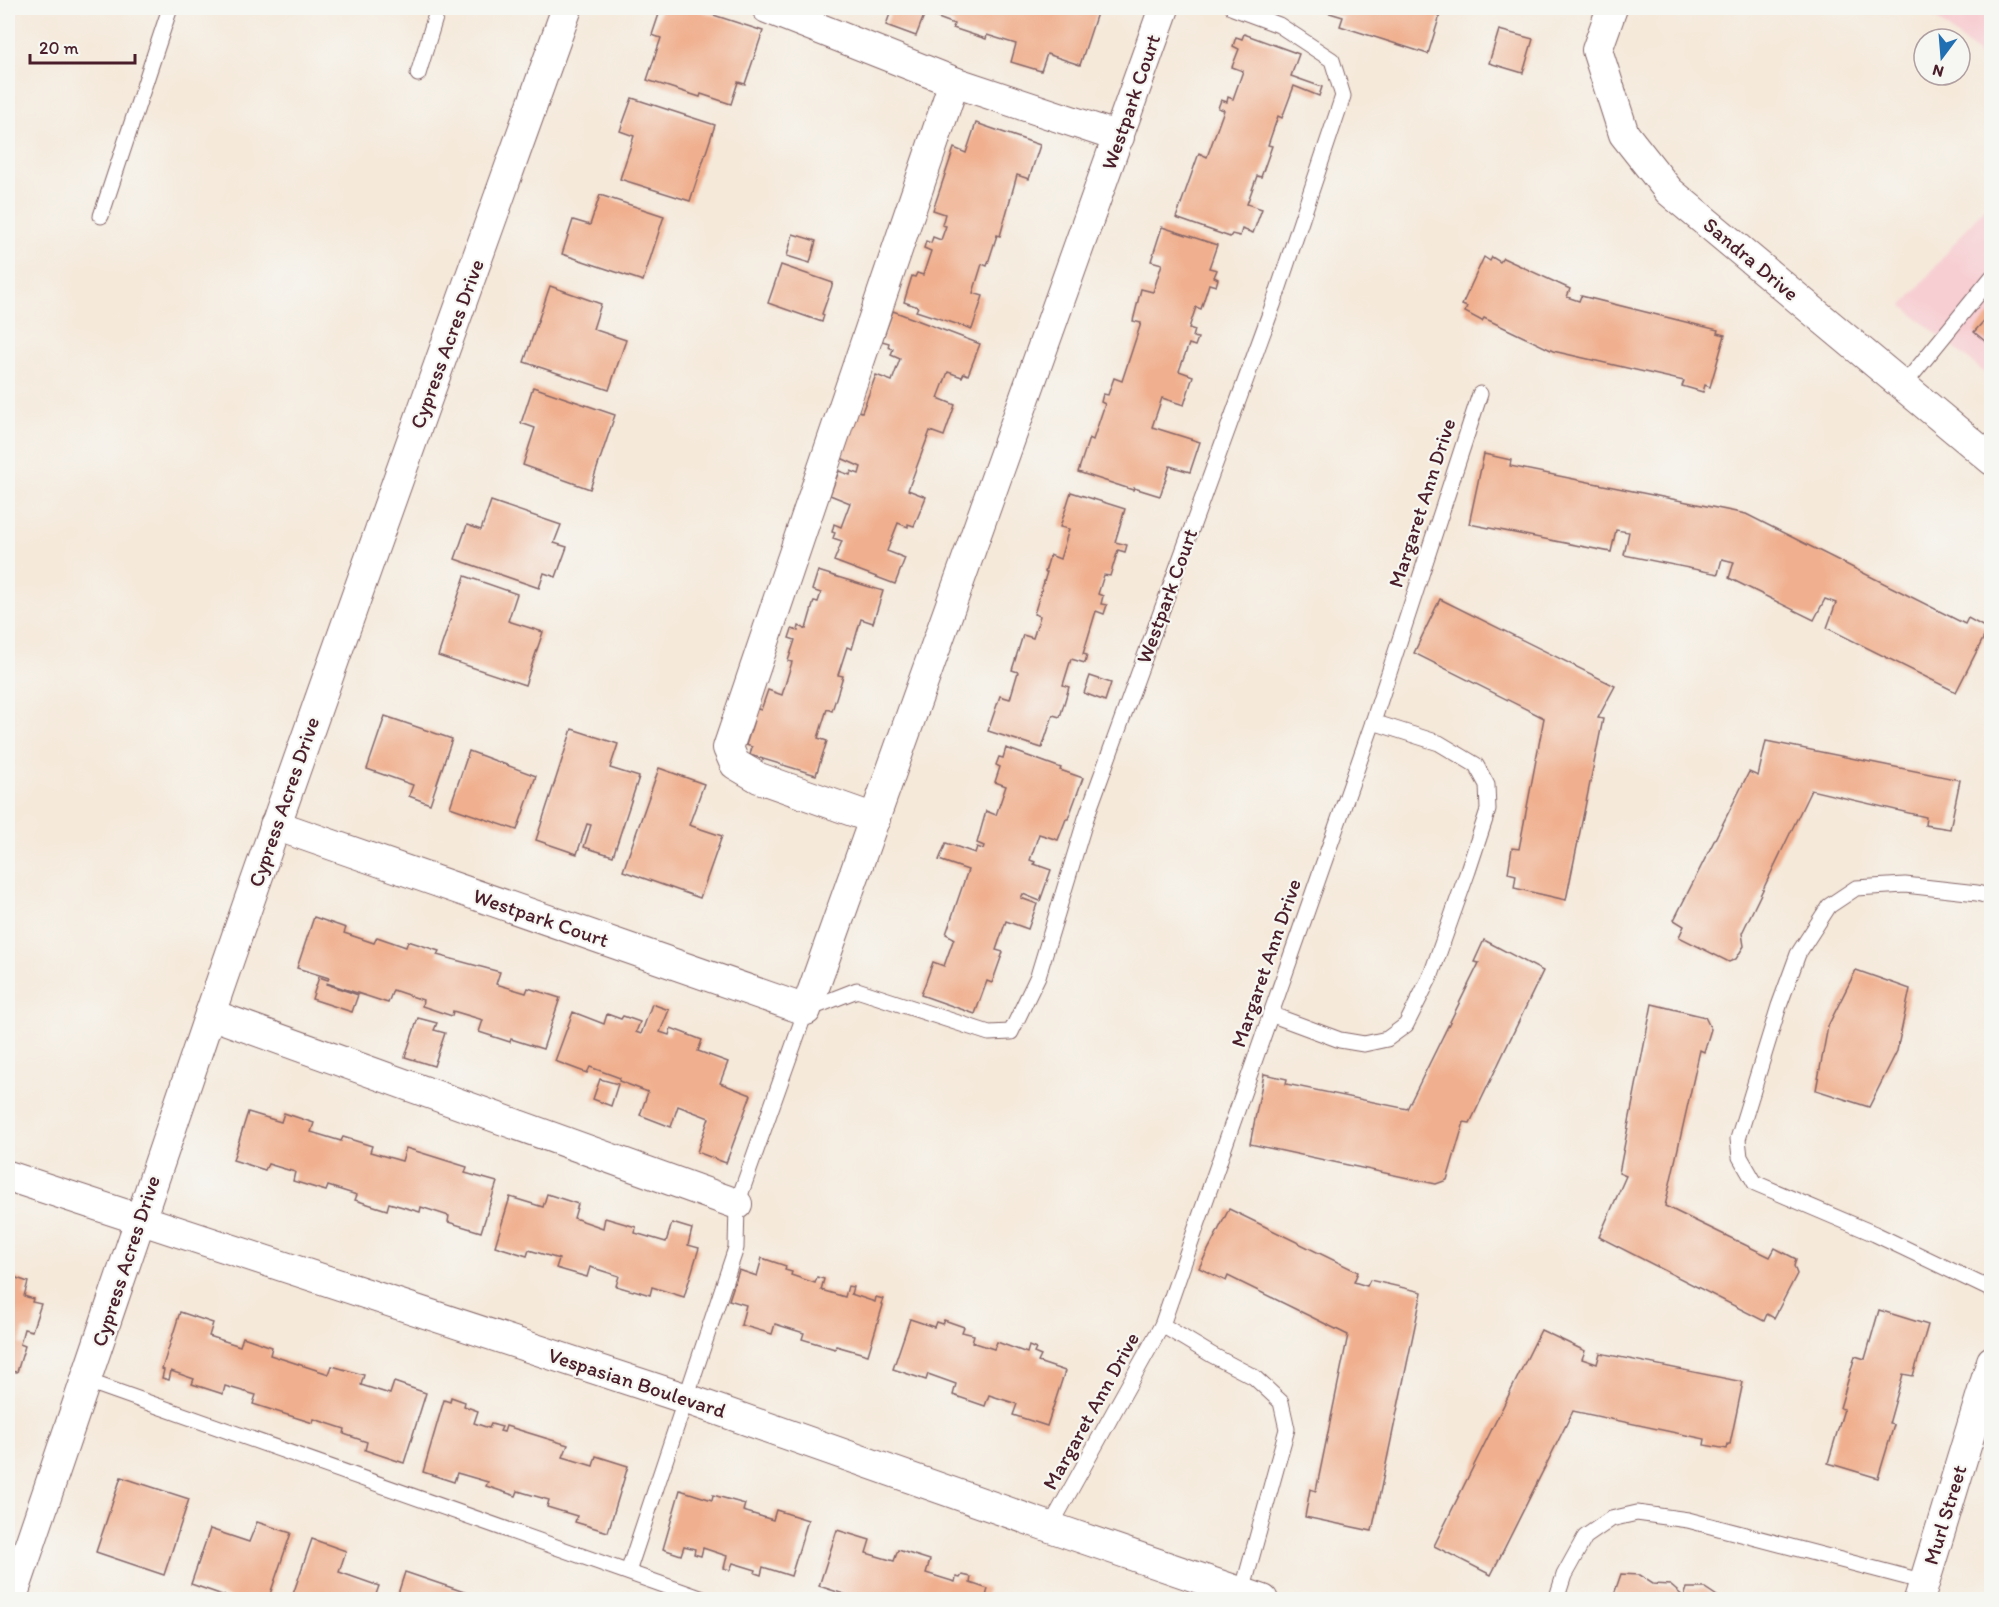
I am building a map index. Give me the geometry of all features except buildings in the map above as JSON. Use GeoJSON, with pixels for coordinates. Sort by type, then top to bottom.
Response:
{"type":"FeatureCollection","features":[{"type":"Feature","properties":{"kind":"street","name":"Cypress Acres Drive"},"geometry":{"type":"LineString","coordinates":[[10,1599],[87,1381],[139,1221],[275,825],[567,8]]}},
{"type":"Feature","properties":{"kind":"street"},"geometry":{"type":"LineString","coordinates":[[767,8],[954,82],[1119,137]]}},
{"type":"Feature","properties":{"kind":"street","name":"Westpark Court"},"geometry":{"type":"LineString","coordinates":[[275,825],[806,1010],[1164,8]]}},
{"type":"Feature","properties":{"kind":"street","name":"Sandra Drive"},"geometry":{"type":"LineString","coordinates":[[1612,8],[1597,50],[1624,134],[1670,191],[1992,460]]}},
{"type":"Feature","properties":{"kind":"street"},"geometry":{"type":"LineString","coordinates":[[875,819],[759,778],[735,764],[728,748],[954,82]]}},
{"type":"Feature","properties":{"kind":"street"},"geometry":{"type":"LineString","coordinates":[[210,1014],[736,1204]]}},
{"type":"Feature","properties":{"kind":"street","name":"Vespasian Boulevard"},"geometry":{"type":"LineString","coordinates":[[8,1176],[139,1221],[687,1399],[1253,1596]]}},
{"type":"Feature","properties":{"kind":"street","name":"Murl Street"},"geometry":{"type":"LineString","coordinates":[[1922,1591],[1992,1361]]}},
{"type":"Feature","properties":{"kind":"lane"},"geometry":{"type":"LineString","coordinates":[[101,216],[170,8]]}},
{"type":"Feature","properties":{"kind":"lane"},"geometry":{"type":"LineString","coordinates":[[418,74],[438,8]]}},
{"type":"Feature","properties":{"kind":"lane","name":"Westpark Court"},"geometry":{"type":"LineString","coordinates":[[806,1010],[857,990],[989,1033],[1011,1032],[1038,976],[1086,818],[1273,304],[1343,96],[1332,60],[1279,25],[1233,8]]}},
{"type":"Feature","properties":{"kind":"lane"},"geometry":{"type":"LineString","coordinates":[[1903,386],[1992,277]]}},
{"type":"Feature","properties":{"kind":"lane","name":"Margaret Ann Drive"},"geometry":{"type":"LineString","coordinates":[[1050,1527],[1162,1325],[1373,722],[1480,394]]}},
{"type":"Feature","properties":{"kind":"lane"},"geometry":{"type":"LineString","coordinates":[[1270,1014],[1340,1040],[1364,1044],[1387,1039],[1406,1025],[1431,975],[1468,871],[1488,810],[1487,785],[1476,765],[1439,743],[1373,722]]}},
{"type":"Feature","properties":{"kind":"lane"},"geometry":{"type":"LineString","coordinates":[[1992,897],[1977,893],[1905,885],[1856,888],[1829,906],[1798,954],[1775,1017],[1738,1139],[1740,1157],[1755,1183],[1875,1234],[1992,1290]]}},
{"type":"Feature","properties":{"kind":"lane"},"geometry":{"type":"LineString","coordinates":[[628,1572],[736,1248],[736,1204],[806,1010]]}},
{"type":"Feature","properties":{"kind":"lane"},"geometry":{"type":"LineString","coordinates":[[1162,1325],[1254,1377],[1281,1402],[1287,1429],[1253,1596]]}},
{"type":"Feature","properties":{"kind":"lane"},"geometry":{"type":"LineString","coordinates":[[87,1381],[706,1599]]}},
{"type":"Feature","properties":{"kind":"lane"},"geometry":{"type":"LineString","coordinates":[[1556,1599],[1564,1575],[1585,1537],[1611,1519],[1637,1513],[1688,1520],[1922,1591]]}},
{"type":"Feature","properties":{"kind":"shaded area"},"geometry":{"type":"Polygon","coordinates":[[[1924,8],[1991,8],[1991,65],[1972,49],[1972,27],[1946,27],[1924,8]]]}},
{"type":"Feature","properties":{"kind":"shaded area"},"geometry":{"type":"Polygon","coordinates":[[[1991,199],[1991,378],[1903,306],[1991,199]]]}}]}
